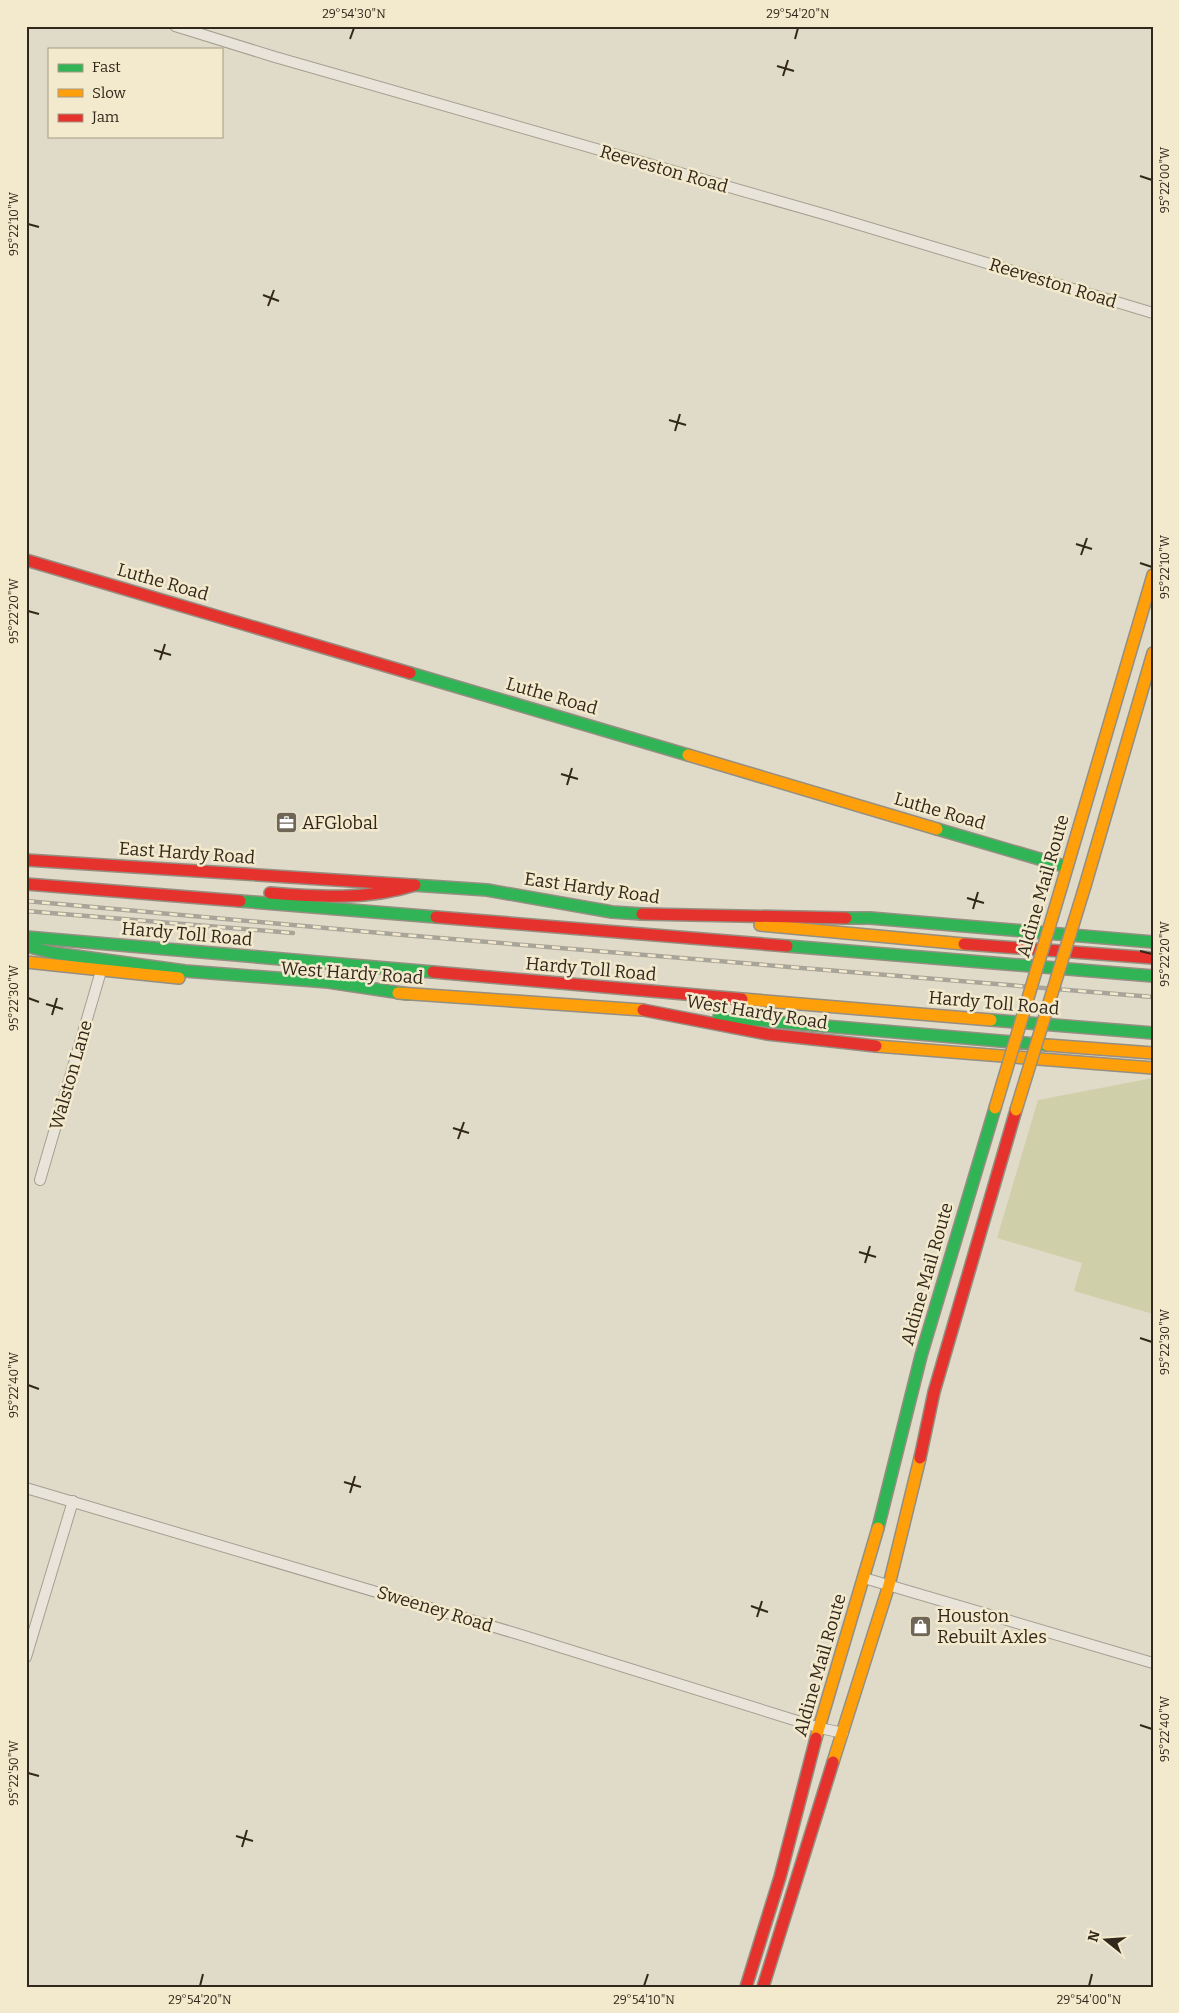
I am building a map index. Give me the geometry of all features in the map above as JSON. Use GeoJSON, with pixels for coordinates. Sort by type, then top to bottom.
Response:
{"type":"FeatureCollection","features":[{"type":"Feature","properties":{"kind":"main road","name":"Luthe Road"},"geometry":{"type":"LineString","coordinates":[[26,560],[1067,867]]}},
{"type":"Feature","properties":{"kind":"main road","name":"Aldine Mail Route"},"geometry":{"type":"LineString","coordinates":[[746,1987],[780,1877],[802,1789],[883,1510],[902,1431],[952,1249],[1043,951],[1153,575]]}},
{"type":"Feature","properties":{"kind":"main road"},"geometry":{"type":"LineString","coordinates":[[763,1987],[889,1585],[934,1392],[1016,1110],[1085,886],[1153,653]]}},
{"type":"Feature","properties":{"kind":"main road"},"geometry":{"type":"LineString","coordinates":[[1114,703],[1137,709]]}},
{"type":"Feature","properties":{"kind":"main road","name":"East Hardy Road"},"geometry":{"type":"LineString","coordinates":[[26,860],[487,890],[612,912],[660,916],[870,918],[1153,942]]}},
{"type":"Feature","properties":{"kind":"main road"},"geometry":{"type":"LineString","coordinates":[[26,872],[276,894],[349,896],[398,892],[416,886]]}},
{"type":"Feature","properties":{"kind":"main road","name":"Hardy Toll Road"},"geometry":{"type":"LineString","coordinates":[[26,884],[1153,976]]}},
{"type":"Feature","properties":{"kind":"main road"},"geometry":{"type":"LineString","coordinates":[[660,916],[1043,951],[1153,958]]}},
{"type":"Feature","properties":{"kind":"main road","name":"Hardy Toll Road"},"geometry":{"type":"LineString","coordinates":[[26,937],[1153,1033]]}},
{"type":"Feature","properties":{"kind":"main road"},"geometry":{"type":"LineString","coordinates":[[26,946],[54,953],[185,971],[328,982],[408,994]]}},
{"type":"Feature","properties":{"kind":"main road","name":"West Hardy Road"},"geometry":{"type":"LineString","coordinates":[[26,962],[101,971],[643,1010],[767,1034],[853,1044],[1034,1060],[1153,1068]]}},
{"type":"Feature","properties":{"kind":"main road"},"geometry":{"type":"LineString","coordinates":[[643,1010],[1037,1045],[1148,1052]]}},
{"type":"Feature","properties":{"kind":"main road"},"geometry":{"type":"LineString","coordinates":[[952,1249],[976,1251]]}},
{"type":"Feature","properties":{"kind":"main road"},"geometry":{"type":"LineString","coordinates":[[902,1431],[925,1435]]}},
{"type":"Feature","properties":{"kind":"main road"},"geometry":{"type":"LineString","coordinates":[[802,1789],[823,1794]]}},
{"type":"Feature","properties":{"kind":"main road"},"geometry":{"type":"LineString","coordinates":[[761,1936],[777,1940]]}},
{"type":"Feature","properties":{"kind":"street","name":"Reeveston Road"},"geometry":{"type":"LineString","coordinates":[[175,26],[275,58],[827,215],[1153,313]]}},
{"type":"Feature","properties":{"kind":"street","name":"Walston Lane"},"geometry":{"type":"LineString","coordinates":[[40,1180],[101,971]]}},
{"type":"Feature","properties":{"kind":"street","name":"Sweeney Road"},"geometry":{"type":"LineString","coordinates":[[26,1488],[518,1634],[820,1728],[843,1733]]}},
{"type":"Feature","properties":{"kind":"street"},"geometry":{"type":"LineString","coordinates":[[26,1657],[73,1501]]}},
{"type":"Feature","properties":{"kind":"street"},"geometry":{"type":"LineString","coordinates":[[864,1578],[1153,1663]]}},
{"type":"Feature","properties":{"kind":"green space"},"geometry":{"type":"Polygon","coordinates":[[[1153,1078],[1153,1314],[1074,1291],[1082,1263],[997,1238],[1038,1100],[1153,1078]]]}},
{"type":"Feature","properties":{"kind":"railway"},"geometry":{"type":"LineString","coordinates":[[26,901],[403,935],[1153,997]]}},
{"type":"Feature","properties":{"kind":"railway"},"geometry":{"type":"LineString","coordinates":[[26,911],[293,933]]}},
{"type":"Feature","properties":{"kind":"traffic: fast"},"geometry":{"type":"LineString","coordinates":[[410,673],[688,755]]}},
{"type":"Feature","properties":{"kind":"traffic: fast"},"geometry":{"type":"LineString","coordinates":[[937,829],[1067,867]]}},
{"type":"Feature","properties":{"kind":"traffic: fast"},"geometry":{"type":"LineString","coordinates":[[413,885],[487,890],[612,912],[642,914]]}},
{"type":"Feature","properties":{"kind":"traffic: fast"},"geometry":{"type":"LineString","coordinates":[[240,901],[436,917]]}},
{"type":"Feature","properties":{"kind":"traffic: fast"},"geometry":{"type":"LineString","coordinates":[[846,918],[870,918],[1153,942]]}},
{"type":"Feature","properties":{"kind":"traffic: fast"},"geometry":{"type":"LineString","coordinates":[[26,937],[433,972]]}},
{"type":"Feature","properties":{"kind":"traffic: fast"},"geometry":{"type":"LineString","coordinates":[[26,946],[54,953],[185,971],[328,982],[408,994]]}},
{"type":"Feature","properties":{"kind":"traffic: fast"},"geometry":{"type":"LineString","coordinates":[[787,946],[1153,976]]}},
{"type":"Feature","properties":{"kind":"traffic: fast"},"geometry":{"type":"LineString","coordinates":[[719,1017],[1047,1045]]}},
{"type":"Feature","properties":{"kind":"traffic: fast"},"geometry":{"type":"LineString","coordinates":[[991,1020],[1153,1033]]}},
{"type":"Feature","properties":{"kind":"traffic: fast"},"geometry":{"type":"LineString","coordinates":[[878,1528],[921,1356],[995,1108]]}},
{"type":"Feature","properties":{"kind":"traffic: slow"},"geometry":{"type":"LineString","coordinates":[[1061,888],[1153,575]]}},
{"type":"Feature","properties":{"kind":"traffic: slow"},"geometry":{"type":"LineString","coordinates":[[1085,886],[1153,653]]}},
{"type":"Feature","properties":{"kind":"traffic: slow"},"geometry":{"type":"LineString","coordinates":[[688,755],[937,829]]}},
{"type":"Feature","properties":{"kind":"traffic: slow"},"geometry":{"type":"LineString","coordinates":[[1016,1110],[1085,886]]}},
{"type":"Feature","properties":{"kind":"traffic: slow"},"geometry":{"type":"LineString","coordinates":[[995,1108],[1061,888]]}},
{"type":"Feature","properties":{"kind":"traffic: slow"},"geometry":{"type":"LineString","coordinates":[[760,925],[964,944]]}},
{"type":"Feature","properties":{"kind":"traffic: slow"},"geometry":{"type":"LineString","coordinates":[[26,962],[179,978]]}},
{"type":"Feature","properties":{"kind":"traffic: slow"},"geometry":{"type":"LineString","coordinates":[[398,993],[643,1010]]}},
{"type":"Feature","properties":{"kind":"traffic: slow"},"geometry":{"type":"LineString","coordinates":[[742,999],[991,1020]]}},
{"type":"Feature","properties":{"kind":"traffic: slow"},"geometry":{"type":"LineString","coordinates":[[1047,1045],[1153,1053]]}},
{"type":"Feature","properties":{"kind":"traffic: slow"},"geometry":{"type":"LineString","coordinates":[[876,1046],[1153,1068]]}},
{"type":"Feature","properties":{"kind":"traffic: slow"},"geometry":{"type":"LineString","coordinates":[[833,1762],[889,1585],[920,1458]]}},
{"type":"Feature","properties":{"kind":"traffic: slow"},"geometry":{"type":"LineString","coordinates":[[816,1738],[878,1528]]}},
{"type":"Feature","properties":{"kind":"traffic: jam"},"geometry":{"type":"LineString","coordinates":[[26,560],[410,673]]}},
{"type":"Feature","properties":{"kind":"traffic: jam"},"geometry":{"type":"LineString","coordinates":[[26,860],[413,885]]}},
{"type":"Feature","properties":{"kind":"traffic: jam"},"geometry":{"type":"LineString","coordinates":[[26,884],[240,901]]}},
{"type":"Feature","properties":{"kind":"traffic: jam"},"geometry":{"type":"LineString","coordinates":[[270,893],[343,896],[379,893],[415,885]]}},
{"type":"Feature","properties":{"kind":"traffic: jam"},"geometry":{"type":"LineString","coordinates":[[642,914],[846,918]]}},
{"type":"Feature","properties":{"kind":"traffic: jam"},"geometry":{"type":"LineString","coordinates":[[436,917],[787,946]]}},
{"type":"Feature","properties":{"kind":"traffic: jam"},"geometry":{"type":"LineString","coordinates":[[964,944],[1153,958]]}},
{"type":"Feature","properties":{"kind":"traffic: jam"},"geometry":{"type":"LineString","coordinates":[[433,972],[742,999]]}},
{"type":"Feature","properties":{"kind":"traffic: jam"},"geometry":{"type":"LineString","coordinates":[[643,1010],[767,1034],[876,1046]]}},
{"type":"Feature","properties":{"kind":"traffic: jam"},"geometry":{"type":"LineString","coordinates":[[920,1458],[934,1392],[1016,1110]]}},
{"type":"Feature","properties":{"kind":"traffic: jam"},"geometry":{"type":"LineString","coordinates":[[746,1987],[780,1877],[816,1738]]}},
{"type":"Feature","properties":{"kind":"traffic: jam"},"geometry":{"type":"LineString","coordinates":[[763,1987],[833,1762]]}},
{"type":"Feature","properties":{"kind":"place","name":"AFGlobal"},"geometry":{"type":"Point","coordinates":[286,823]}},
{"type":"Feature","properties":{"kind":"place","name":"Houston Rebuilt Axles"},"geometry":{"type":"Point","coordinates":[921,1626]}}]}
